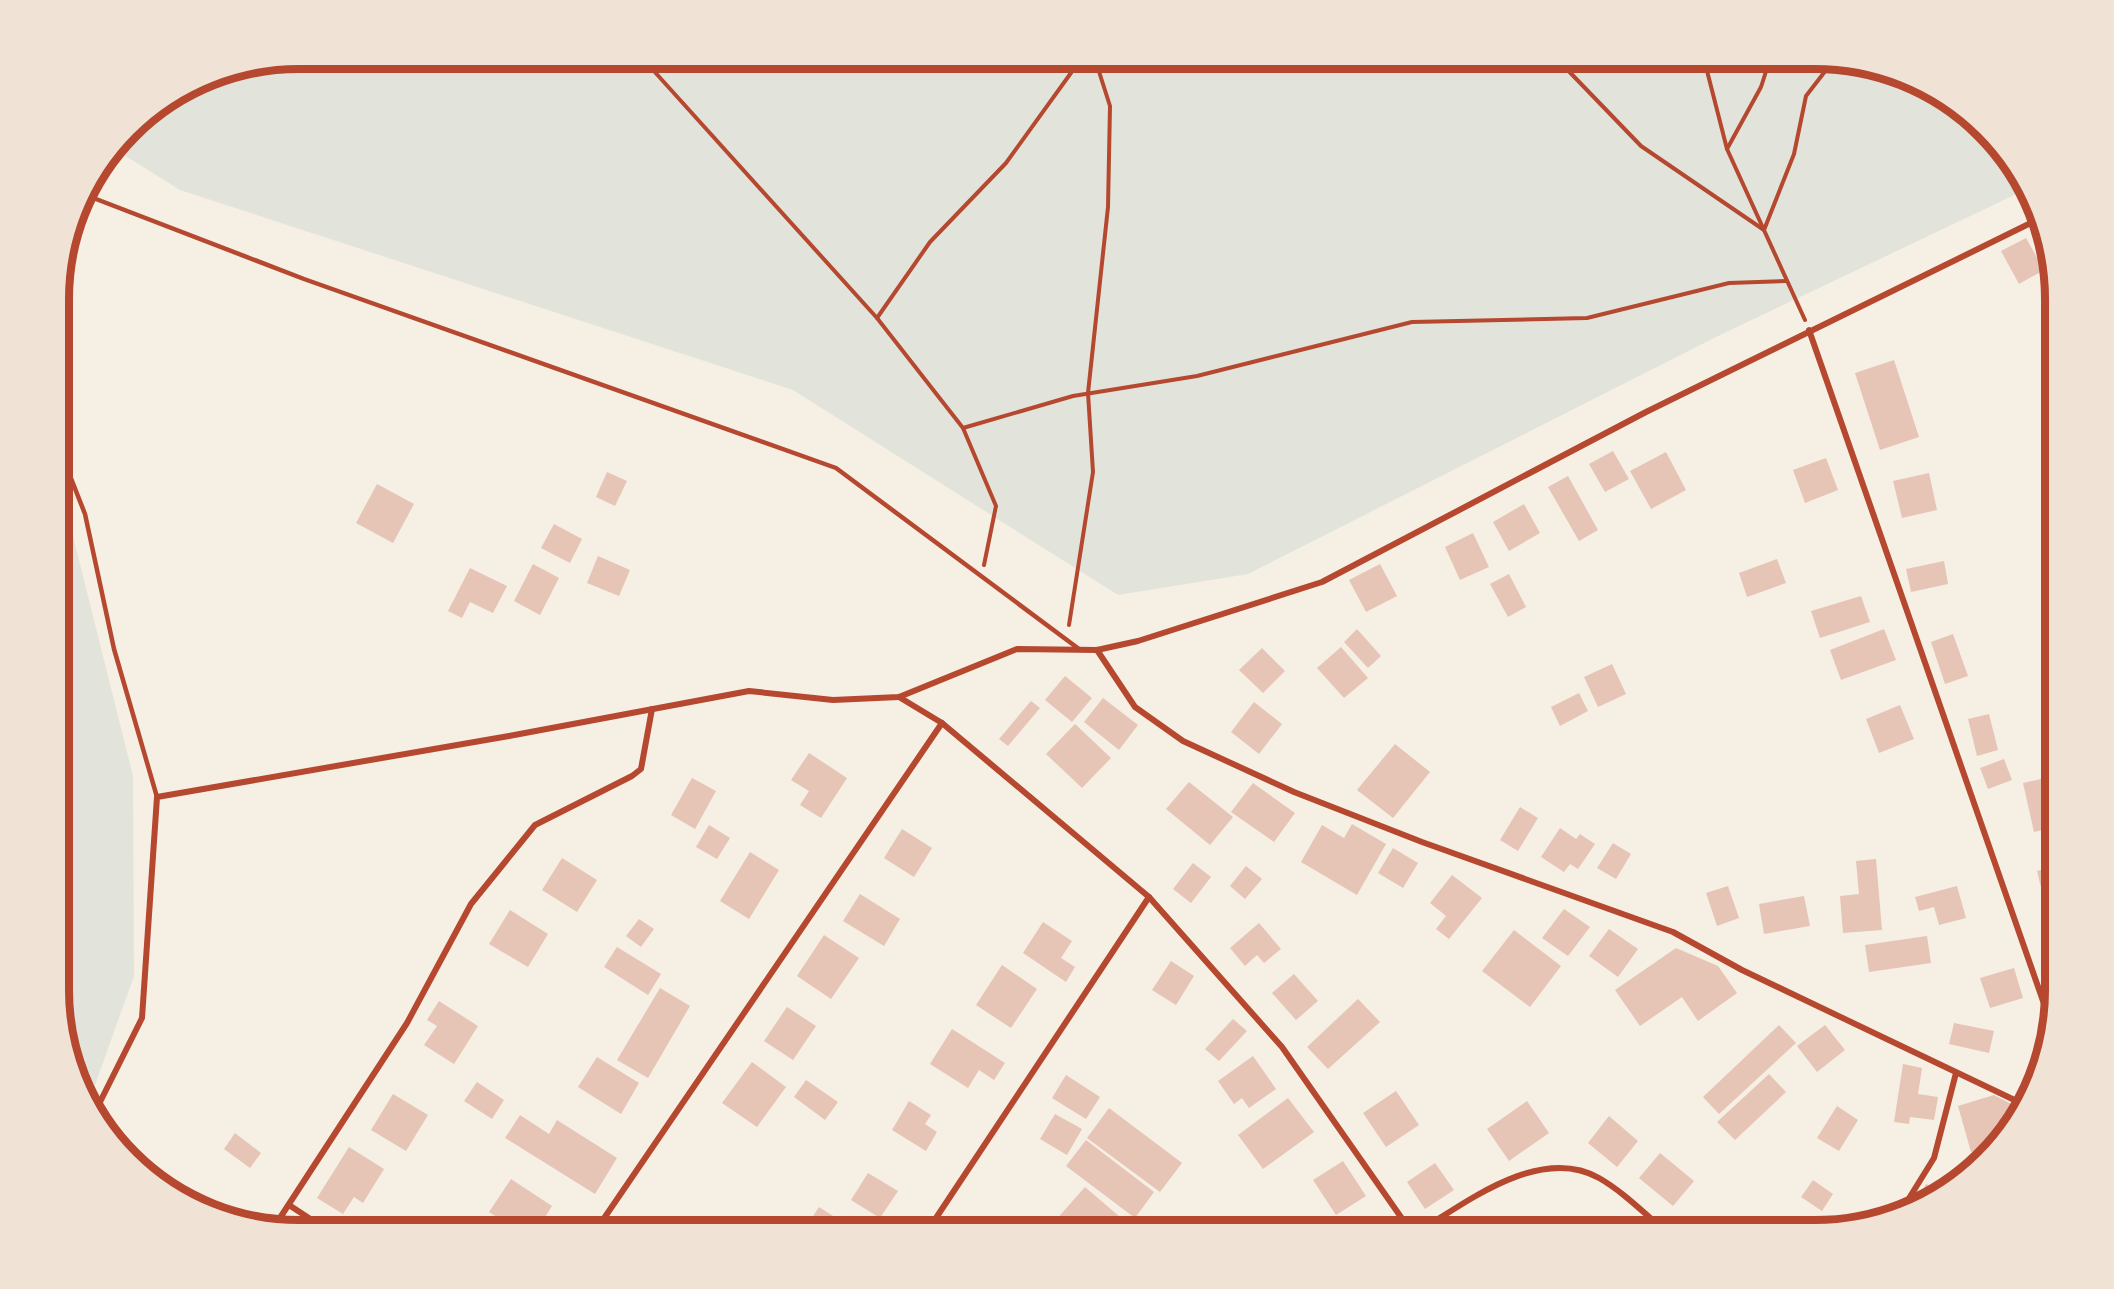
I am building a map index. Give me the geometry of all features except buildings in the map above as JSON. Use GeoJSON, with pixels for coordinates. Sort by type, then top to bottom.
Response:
{"type":"FeatureCollection","features":[{"type":"Feature","properties":{"kind":"street"},"geometry":{"type":"LineString","coordinates":[[99,1104],[142,1018],[157,796],[509,736],[749,691],[833,700],[899,697],[1017,649],[1097,650],[1138,641],[1322,582],[1646,412],[2032,222]]}},
{"type":"Feature","properties":{"kind":"street"},"geometry":{"type":"LineString","coordinates":[[1809,330],[2045,1006]]}},
{"type":"Feature","properties":{"kind":"street"},"geometry":{"type":"LineString","coordinates":[[1097,650],[1135,707],[1183,741],[1294,792],[1422,842],[1673,932],[1742,970],[2016,1101]]}},
{"type":"Feature","properties":{"kind":"street"},"geometry":{"type":"LineString","coordinates":[[899,697],[942,723],[1149,897],[1282,1047],[1403,1220]]}},
{"type":"Feature","properties":{"kind":"street"},"geometry":{"type":"LineString","coordinates":[[279,1219],[407,1023],[471,904],[535,825],[632,776],[641,769],[652,709]]}},
{"type":"Feature","properties":{"kind":"street"},"geometry":{"type":"LineString","coordinates":[[603,1220],[942,723]]}},
{"type":"Feature","properties":{"kind":"street"},"geometry":{"type":"LineString","coordinates":[[935,1220],[1149,897]]}},
{"type":"Feature","properties":{"kind":"street"},"geometry":{"type":"LineString","coordinates":[[1908,1200],[1934,1158],[1956,1073]]}},
{"type":"Feature","properties":{"kind":"street"},"geometry":{"type":"LineString","coordinates":[[1437,1220],[1503,1180],[1542,1170],[1567,1168],[1597,1176],[1652,1220]]}},
{"type":"Feature","properties":{"kind":"street"},"geometry":{"type":"LineString","coordinates":[[289,1204],[312,1220]]}},
{"type":"Feature","properties":{"kind":"lane"},"geometry":{"type":"LineString","coordinates":[[93,198],[304,279],[836,468],[1080,650]]}},
{"type":"Feature","properties":{"kind":"lane"},"geometry":{"type":"LineString","coordinates":[[69,475],[85,514],[114,649],[157,796]]}},
{"type":"Feature","properties":{"kind":"path"},"geometry":{"type":"LineString","coordinates":[[652,69],[877,318],[963,428],[996,506],[982,577]]}},
{"type":"Feature","properties":{"kind":"path"},"geometry":{"type":"LineString","coordinates":[[877,318],[930,242],[1006,163],[1073,69]]}},
{"type":"Feature","properties":{"kind":"path"},"geometry":{"type":"LineString","coordinates":[[1067,640],[1093,472],[1088,393],[1108,207],[1110,106],[1098,69]]}},
{"type":"Feature","properties":{"kind":"path"},"geometry":{"type":"LineString","coordinates":[[1568,69],[1641,146],[1764,230]]}},
{"type":"Feature","properties":{"kind":"path"},"geometry":{"type":"LineString","coordinates":[[1707,69],[1727,149],[1809,330]]}},
{"type":"Feature","properties":{"kind":"path"},"geometry":{"type":"LineString","coordinates":[[1727,149],[1761,87],[1767,69]]}},
{"type":"Feature","properties":{"kind":"path"},"geometry":{"type":"LineString","coordinates":[[1764,230],[1794,154],[1806,96],[1827,69]]}},
{"type":"Feature","properties":{"kind":"path"},"geometry":{"type":"LineString","coordinates":[[963,428],[1088,393],[1197,376],[1412,322],[1587,318],[1729,283],[1787,281]]}},
{"type":"Feature","properties":{"kind":"shaded area"},"geometry":{"type":"Polygon","coordinates":[[[284,69],[1830,69],[1860,73],[1889,81],[1943,108],[1967,126],[1988,147],[2019,193],[1718,336],[1248,574],[1118,595],[793,390],[180,190],[121,153],[147,126],[171,108],[197,93],[225,81],[254,73],[284,69]]]}},
{"type":"Feature","properties":{"kind":"shaded area"},"geometry":{"type":"Polygon","coordinates":[[[69,520],[133,776],[134,976],[93,1091],[81,1064],[73,1035],[69,1005],[69,520]]]}}]}
